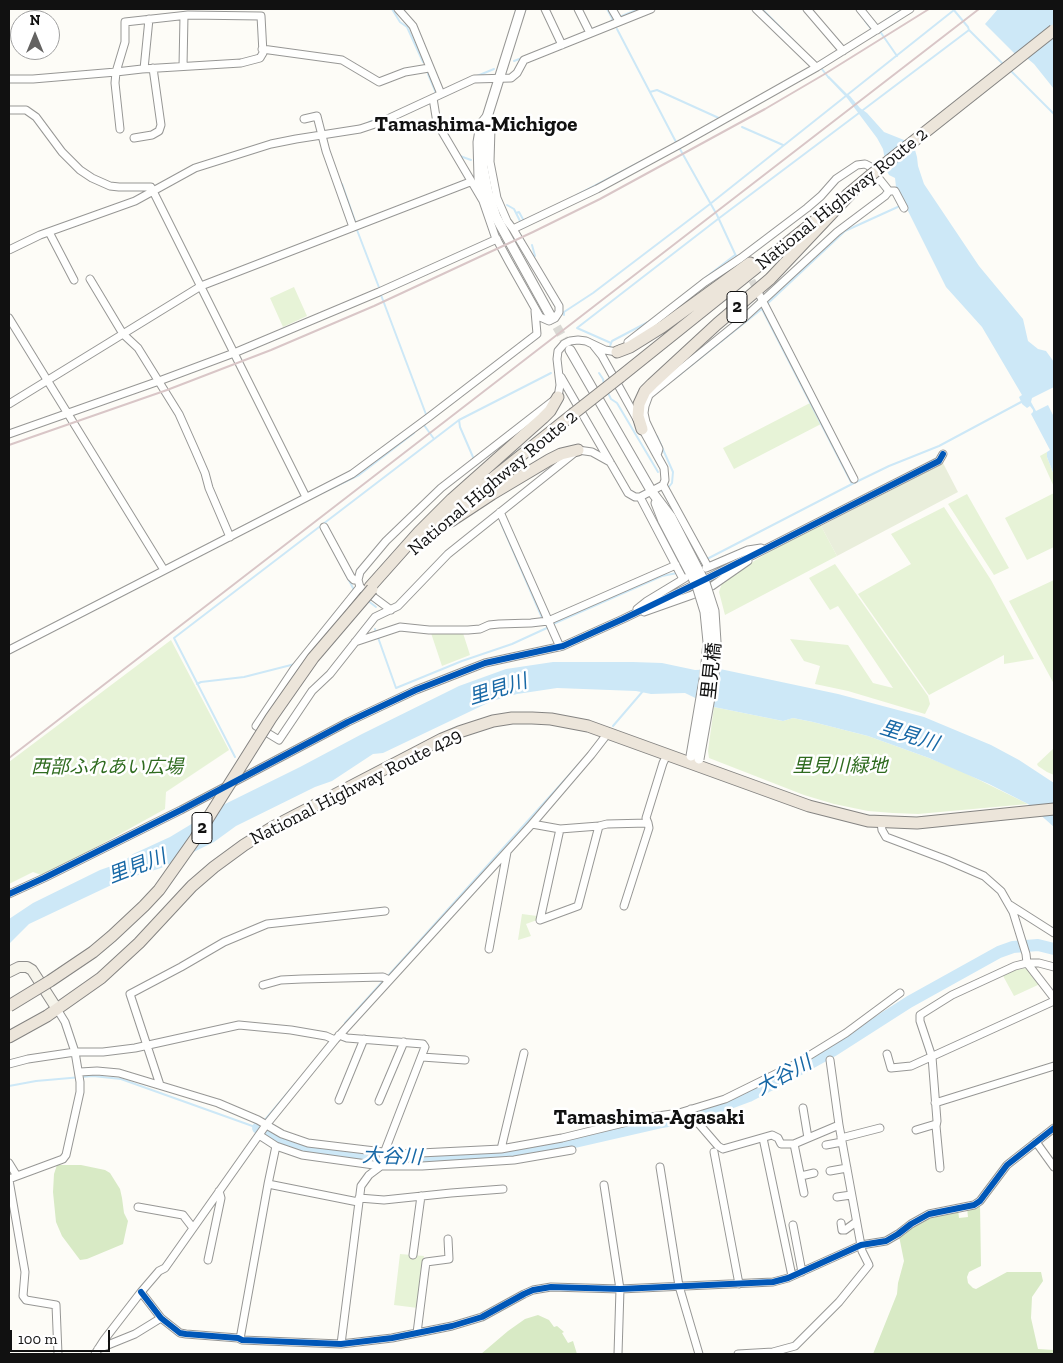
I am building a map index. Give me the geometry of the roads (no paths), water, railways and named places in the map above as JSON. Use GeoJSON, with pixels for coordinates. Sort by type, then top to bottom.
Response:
{"type":"FeatureCollection","features":[{"type":"Feature","properties":{"kind":"highway","name":"National Highway Route 2"},"geometry":{"type":"LineString","coordinates":[[9,1006],[93,952],[159,890],[196,839],[276,710],[313,658],[353,610],[362,588],[418,543],[474,493],[1054,30]]}},
{"type":"Feature","properties":{"kind":"highway","name":"2"},"geometry":{"type":"LineString","coordinates":[[642,429],[638,416],[639,404],[645,391],[717,324],[770,279],[853,191]]}},
{"type":"Feature","properties":{"kind":"highway","name":"2"},"geometry":{"type":"LineString","coordinates":[[617,352],[630,347],[662,327],[793,231],[813,223]]}},
{"type":"Feature","properties":{"kind":"highway","name":"2"},"geometry":{"type":"LineString","coordinates":[[362,588],[471,482],[543,418],[550,411],[558,397]]}},
{"type":"Feature","properties":{"kind":"highway","name":"2"},"geometry":{"type":"LineString","coordinates":[[418,543],[492,494],[549,460],[561,454],[578,450]]}},
{"type":"Feature","properties":{"kind":"highway","name":"National Highway Route 429"},"geometry":{"type":"LineString","coordinates":[[9,1037],[57,1010],[101,978],[120,962],[192,886],[244,845],[282,822],[442,739],[476,726],[512,718],[560,720],[608,733],[667,755],[694,761],[809,806],[852,818],[881,823],[923,822],[1054,809]]}},
{"type":"Feature","properties":{"kind":"main road"},"geometry":{"type":"LineString","coordinates":[[9,972],[19,967],[27,967],[32,970],[57,1010]]}},
{"type":"Feature","properties":{"kind":"street"},"geometry":{"type":"LineString","coordinates":[[398,9],[413,26],[429,68],[437,96],[437,123],[470,182],[483,201]]}},
{"type":"Feature","properties":{"kind":"street"},"geometry":{"type":"LineString","coordinates":[[521,9],[488,114],[482,157],[488,194],[496,217],[550,315]]}},
{"type":"Feature","properties":{"kind":"street"},"geometry":{"type":"LineString","coordinates":[[545,9],[561,43]]}},
{"type":"Feature","properties":{"kind":"street"},"geometry":{"type":"LineString","coordinates":[[578,9],[589,31]]}},
{"type":"Feature","properties":{"kind":"street"},"geometry":{"type":"LineString","coordinates":[[612,9],[617,19]]}},
{"type":"Feature","properties":{"kind":"street"},"geometry":{"type":"LineString","coordinates":[[9,250],[49,232],[135,201],[155,192],[195,168],[230,156],[271,144],[360,129],[381,122],[474,79],[511,78],[517,73],[523,61],[617,19],[650,9]]}},
{"type":"Feature","properties":{"kind":"street"},"geometry":{"type":"LineString","coordinates":[[756,9],[816,66]]}},
{"type":"Feature","properties":{"kind":"street"},"geometry":{"type":"LineString","coordinates":[[807,9],[842,49]]}},
{"type":"Feature","properties":{"kind":"street"},"geometry":{"type":"LineString","coordinates":[[860,9],[876,28]]}},
{"type":"Feature","properties":{"kind":"street"},"geometry":{"type":"LineString","coordinates":[[513,229],[597,189],[676,147],[910,9]]}},
{"type":"Feature","properties":{"kind":"street"},"geometry":{"type":"LineString","coordinates":[[183,66],[184,16]]}},
{"type":"Feature","properties":{"kind":"street"},"geometry":{"type":"LineString","coordinates":[[9,79],[116,72],[153,68],[241,63],[260,58],[264,53],[262,49],[261,16],[184,16],[126,22],[125,42],[116,72],[115,83],[120,130]]}},
{"type":"Feature","properties":{"kind":"street"},"geometry":{"type":"LineString","coordinates":[[144,69],[149,19]]}},
{"type":"Feature","properties":{"kind":"street"},"geometry":{"type":"LineString","coordinates":[[262,49],[342,60],[379,82],[405,72],[429,68]]}},
{"type":"Feature","properties":{"kind":"street"},"geometry":{"type":"LineString","coordinates":[[134,138],[151,135],[159,131],[161,125],[153,68]]}},
{"type":"Feature","properties":{"kind":"street"},"geometry":{"type":"LineString","coordinates":[[9,110],[26,110],[36,117],[62,152],[80,170],[92,178],[110,186],[151,187],[155,192],[306,498]]}},
{"type":"Feature","properties":{"kind":"street"},"geometry":{"type":"LineString","coordinates":[[488,114],[491,121],[489,154],[493,186],[501,210],[557,303],[559,310],[556,317],[549,321],[542,319],[535,311],[496,238],[483,201],[478,178],[477,142],[480,124],[488,114]]}},
{"type":"Feature","properties":{"kind":"street"},"geometry":{"type":"LineString","coordinates":[[304,119],[317,116],[321,136],[353,227]]}},
{"type":"Feature","properties":{"kind":"street"},"geometry":{"type":"LineString","coordinates":[[610,462],[592,452],[578,450],[448,554],[398,606],[375,617],[330,674],[312,691],[279,740],[256,726],[294,670],[362,588],[360,572],[386,541],[431,498],[558,397],[560,385],[556,359],[558,351],[564,344],[578,340],[605,350],[617,352],[705,282],[742,261],[821,196],[836,179],[861,164],[869,166],[889,191]]}},
{"type":"Feature","properties":{"kind":"street"},"geometry":{"type":"LineString","coordinates":[[9,404],[201,286],[470,182]]}},
{"type":"Feature","properties":{"kind":"street"},"geometry":{"type":"LineString","coordinates":[[889,191],[895,191],[903,206]]}},
{"type":"Feature","properties":{"kind":"street"},"geometry":{"type":"LineString","coordinates":[[657,454],[659,449],[646,422],[644,413],[650,395],[764,304],[837,232],[889,191]]}},
{"type":"Feature","properties":{"kind":"street"},"geometry":{"type":"LineString","coordinates":[[49,232],[74,280]]}},
{"type":"Feature","properties":{"kind":"street"},"geometry":{"type":"LineString","coordinates":[[9,434],[234,353],[380,292],[496,238]]}},
{"type":"Feature","properties":{"kind":"street"},"geometry":{"type":"LineString","coordinates":[[90,279],[123,334],[138,348],[179,414],[205,473],[208,488],[230,536]]}},
{"type":"Feature","properties":{"kind":"street"},"geometry":{"type":"LineString","coordinates":[[758,294],[854,478]]}},
{"type":"Feature","properties":{"kind":"street"},"geometry":{"type":"LineString","coordinates":[[9,650],[352,474],[537,334],[535,311]]}},
{"type":"Feature","properties":{"kind":"street"},"geometry":{"type":"LineString","coordinates":[[9,318],[164,570]]}},
{"type":"Feature","properties":{"kind":"street"},"geometry":{"type":"LineString","coordinates":[[559,374],[628,493],[635,497],[640,497],[663,485],[665,480],[664,468],[657,454],[602,356],[593,345]]}},
{"type":"Feature","properties":{"kind":"street","name":"里見橋"},"geometry":{"type":"LineString","coordinates":[[570,350],[652,492],[671,517],[714,611],[716,642],[714,675],[694,761]]}},
{"type":"Feature","properties":{"kind":"street"},"geometry":{"type":"LineString","coordinates":[[9,894],[173,814],[348,722],[416,690],[485,663],[560,647],[700,583],[768,546],[938,461],[943,454]]}},
{"type":"Feature","properties":{"kind":"street"},"geometry":{"type":"LineString","coordinates":[[663,485],[707,568],[748,550],[768,546]]}},
{"type":"Feature","properties":{"kind":"street"},"geometry":{"type":"LineString","coordinates":[[629,616],[647,600],[684,578],[640,497]]}},
{"type":"Feature","properties":{"kind":"street"},"geometry":{"type":"LineString","coordinates":[[500,512],[547,623],[560,647]]}},
{"type":"Feature","properties":{"kind":"street"},"geometry":{"type":"LineString","coordinates":[[324,527],[351,578],[391,610]]}},
{"type":"Feature","properties":{"kind":"street"},"geometry":{"type":"LineString","coordinates":[[629,616],[651,611],[712,586],[768,546]]}},
{"type":"Feature","properties":{"kind":"street"},"geometry":{"type":"LineString","coordinates":[[355,642],[400,627],[448,630],[480,629],[489,625],[499,624],[547,623],[676,565]]}},
{"type":"Feature","properties":{"kind":"street"},"geometry":{"type":"LineString","coordinates":[[96,1352],[141,1292],[159,1271],[165,1268],[258,1135],[334,1038],[532,824],[608,733]]}},
{"type":"Feature","properties":{"kind":"street"},"geometry":{"type":"LineString","coordinates":[[624,906],[649,828],[646,818],[667,755]]}},
{"type":"Feature","properties":{"kind":"street"},"geometry":{"type":"LineString","coordinates":[[532,824],[560,829],[606,824],[648,823]]}},
{"type":"Feature","properties":{"kind":"street"},"geometry":{"type":"LineString","coordinates":[[881,823],[883,834],[890,839],[984,876],[1001,891],[1010,904],[1026,954],[1027,963],[1054,1000],[911,1066],[893,1069],[886,1054]]}},
{"type":"Feature","properties":{"kind":"street"},"geometry":{"type":"LineString","coordinates":[[560,829],[540,920],[578,906],[599,826]]}},
{"type":"Feature","properties":{"kind":"street"},"geometry":{"type":"LineString","coordinates":[[488,949],[507,851]]}},
{"type":"Feature","properties":{"kind":"street"},"geometry":{"type":"LineString","coordinates":[[1010,904],[1054,933]]}},
{"type":"Feature","properties":{"kind":"street"},"geometry":{"type":"LineString","coordinates":[[160,1085],[130,994],[224,942],[267,924],[385,911]]}},
{"type":"Feature","properties":{"kind":"street"},"geometry":{"type":"LineString","coordinates":[[940,1168],[932,1057],[919,1017],[922,1012],[1014,966],[1039,963],[1054,967]]}},
{"type":"Feature","properties":{"kind":"street"},"geometry":{"type":"LineString","coordinates":[[264,985],[281,980],[387,979]]}},
{"type":"Feature","properties":{"kind":"street"},"geometry":{"type":"LineString","coordinates":[[80,1072],[120,1073],[218,1103],[259,1120],[282,1134],[308,1143],[400,1154],[501,1149],[570,1136],[725,1100],[794,1065],[846,1033],[900,993]]}},
{"type":"Feature","properties":{"kind":"street"},"geometry":{"type":"LineString","coordinates":[[57,1010],[65,1022],[80,1072],[80,1082],[66,1155],[63,1159],[9,1180],[25,1272],[23,1296],[26,1300],[56,1305],[58,1354]]}},
{"type":"Feature","properties":{"kind":"street"},"geometry":{"type":"LineString","coordinates":[[9,1064],[28,1059],[75,1052],[121,1050],[148,1046],[239,1024],[291,1030],[334,1038],[423,1044],[425,1047],[422,1057],[384,1153],[381,1166],[363,1181],[358,1200],[340,1344]]}},
{"type":"Feature","properties":{"kind":"street"},"geometry":{"type":"LineString","coordinates":[[339,1100],[364,1039]]}},
{"type":"Feature","properties":{"kind":"street"},"geometry":{"type":"LineString","coordinates":[[379,1101],[404,1042]]}},
{"type":"Feature","properties":{"kind":"street"},"geometry":{"type":"LineString","coordinates":[[501,1149],[524,1053]]}},
{"type":"Feature","properties":{"kind":"street"},"geometry":{"type":"LineString","coordinates":[[422,1057],[465,1060]]}},
{"type":"Feature","properties":{"kind":"street"},"geometry":{"type":"LineString","coordinates":[[738,1354],[773,1352],[795,1346],[839,1302],[869,1266],[863,1256],[856,1222],[830,1060]]}},
{"type":"Feature","properties":{"kind":"street"},"geometry":{"type":"LineString","coordinates":[[935,1103],[1054,1066]]}},
{"type":"Feature","properties":{"kind":"street"},"geometry":{"type":"LineString","coordinates":[[803,1108],[808,1138]]}},
{"type":"Feature","properties":{"kind":"street"},"geometry":{"type":"LineString","coordinates":[[691,1109],[694,1122],[699,1124],[723,1149],[775,1136],[781,1144],[794,1144],[839,1125]]}},
{"type":"Feature","properties":{"kind":"street"},"geometry":{"type":"LineString","coordinates":[[916,1130],[936,1124]]}},
{"type":"Feature","properties":{"kind":"street"},"geometry":{"type":"LineString","coordinates":[[826,1145],[880,1128]]}},
{"type":"Feature","properties":{"kind":"street"},"geometry":{"type":"LineString","coordinates":[[141,1292],[162,1318],[180,1333],[240,1339],[340,1344],[417,1334],[452,1326],[482,1317],[533,1290],[552,1287],[620,1289],[773,1282],[802,1272],[861,1245],[886,1241],[929,1214],[980,1201],[1007,1165],[1054,1128]]}},
{"type":"Feature","properties":{"kind":"street"},"geometry":{"type":"LineString","coordinates":[[258,1135],[276,1146],[302,1155],[381,1166],[422,1166],[514,1160],[572,1150]]}},
{"type":"Feature","properties":{"kind":"street"},"geometry":{"type":"LineString","coordinates":[[763,1138],[792,1276]]}},
{"type":"Feature","properties":{"kind":"street"},"geometry":{"type":"LineString","coordinates":[[1036,1142],[1054,1167]]}},
{"type":"Feature","properties":{"kind":"street"},"geometry":{"type":"LineString","coordinates":[[794,1144],[804,1193]]}},
{"type":"Feature","properties":{"kind":"street"},"geometry":{"type":"LineString","coordinates":[[240,1339],[276,1146]]}},
{"type":"Feature","properties":{"kind":"street"},"geometry":{"type":"LineString","coordinates":[[714,1152],[739,1284]]}},
{"type":"Feature","properties":{"kind":"street"},"geometry":{"type":"LineString","coordinates":[[9,1163],[17,1176]]}},
{"type":"Feature","properties":{"kind":"street"},"geometry":{"type":"LineString","coordinates":[[660,1167],[679,1286],[699,1354]]}},
{"type":"Feature","properties":{"kind":"street"},"geometry":{"type":"LineString","coordinates":[[830,1171],[846,1168]]}},
{"type":"Feature","properties":{"kind":"street"},"geometry":{"type":"LineString","coordinates":[[801,1176],[814,1173]]}},
{"type":"Feature","properties":{"kind":"street"},"geometry":{"type":"LineString","coordinates":[[268,1184],[358,1200],[384,1200],[503,1189]]}},
{"type":"Feature","properties":{"kind":"street"},"geometry":{"type":"LineString","coordinates":[[604,1185],[620,1289],[618,1354]]}},
{"type":"Feature","properties":{"kind":"street"},"geometry":{"type":"LineString","coordinates":[[208,1260],[221,1198],[219,1191]]}},
{"type":"Feature","properties":{"kind":"street"},"geometry":{"type":"LineString","coordinates":[[837,1197],[851,1195]]}},
{"type":"Feature","properties":{"kind":"street"},"geometry":{"type":"LineString","coordinates":[[413,1255],[421,1196]]}},
{"type":"Feature","properties":{"kind":"street"},"geometry":{"type":"LineString","coordinates":[[138,1207],[183,1215],[193,1228]]}},
{"type":"Feature","properties":{"kind":"street"},"geometry":{"type":"LineString","coordinates":[[841,1223],[842,1230],[845,1230],[856,1222]]}},
{"type":"Feature","properties":{"kind":"street"},"geometry":{"type":"LineString","coordinates":[[793,1225],[802,1272]]}},
{"type":"Feature","properties":{"kind":"street"},"geometry":{"type":"LineString","coordinates":[[417,1334],[426,1262],[449,1259],[448,1239]]}},
{"type":"Feature","properties":{"kind":"street"},"geometry":{"type":"LineString","coordinates":[[96,1352],[135,1334],[162,1318]]}},
{"type":"Feature","properties":{"kind":"water"},"geometry":{"type":"Polygon","coordinates":[[[998,9],[1054,9],[1054,89],[1034,64],[1028,59],[1016,55],[985,24],[998,9]]]}},
{"type":"Feature","properties":{"kind":"water"},"geometry":{"type":"Polygon","coordinates":[[[829,76],[884,132],[904,140],[915,150],[924,184],[979,266],[1023,319],[1028,341],[1038,349],[1046,351],[1054,362],[1054,387],[1032,398],[1031,402],[1036,411],[1048,405],[1054,417],[1054,475],[1047,457],[1047,452],[1050,450],[1031,414],[1033,410],[1030,406],[1027,408],[1022,404],[1019,397],[1022,395],[982,327],[946,287],[896,187],[895,178],[889,175],[887,171],[883,149],[877,138],[847,98],[827,77],[829,76]]]}},
{"type":"Feature","properties":{"kind":"water","name":"里見川"},"geometry":{"type":"Polygon","coordinates":[[[553,662],[662,663],[695,670],[720,669],[838,694],[924,717],[991,745],[1019,760],[1054,783],[1054,827],[1028,804],[989,784],[929,758],[868,736],[793,718],[783,721],[714,707],[685,693],[651,694],[636,691],[557,688],[517,694],[492,701],[383,753],[373,754],[332,781],[315,787],[236,826],[214,842],[161,868],[122,880],[29,924],[9,944],[9,919],[33,903],[100,870],[123,862],[133,854],[170,837],[223,805],[459,686],[506,669],[553,662]]]}},
{"type":"Feature","properties":{"kind":"waterway"},"geometry":{"type":"LineString","coordinates":[[392,9],[400,22],[407,27],[423,62]]}},
{"type":"Feature","properties":{"kind":"waterway"},"geometry":{"type":"LineString","coordinates":[[607,9],[613,20]]}},
{"type":"Feature","properties":{"kind":"waterway"},"geometry":{"type":"LineString","coordinates":[[610,22],[639,9]]}},
{"type":"Feature","properties":{"kind":"waterway"},"geometry":{"type":"LineString","coordinates":[[762,9],[800,47]]}},
{"type":"Feature","properties":{"kind":"waterway"},"geometry":{"type":"LineString","coordinates":[[886,20],[903,9]]}},
{"type":"Feature","properties":{"kind":"waterway"},"geometry":{"type":"LineString","coordinates":[[953,9],[969,30],[1003,64]]}},
{"type":"Feature","properties":{"kind":"waterway"},"geometry":{"type":"LineString","coordinates":[[564,315],[564,312],[593,293],[710,204],[954,10]]}},
{"type":"Feature","properties":{"kind":"waterway"},"geometry":{"type":"LineString","coordinates":[[865,21],[872,30]]}},
{"type":"Feature","properties":{"kind":"waterway"},"geometry":{"type":"LineString","coordinates":[[617,29],[676,142],[717,215],[736,256]]}},
{"type":"Feature","properties":{"kind":"waterway"},"geometry":{"type":"LineString","coordinates":[[879,30],[897,56]]}},
{"type":"Feature","properties":{"kind":"waterway"},"geometry":{"type":"LineString","coordinates":[[863,110],[969,30]]}},
{"type":"Feature","properties":{"kind":"waterway"},"geometry":{"type":"LineString","coordinates":[[514,61],[522,58]]}},
{"type":"Feature","properties":{"kind":"waterway"},"geometry":{"type":"LineString","coordinates":[[821,68],[829,78]]}},
{"type":"Feature","properties":{"kind":"waterway"},"geometry":{"type":"LineString","coordinates":[[477,76],[494,69]]}},
{"type":"Feature","properties":{"kind":"waterway"},"geometry":{"type":"LineString","coordinates":[[1010,70],[1054,114]]}},
{"type":"Feature","properties":{"kind":"waterway"},"geometry":{"type":"LineString","coordinates":[[428,74],[436,93]]}},
{"type":"Feature","properties":{"kind":"waterway"},"geometry":{"type":"LineString","coordinates":[[650,92],[657,90],[721,119]]}},
{"type":"Feature","properties":{"kind":"waterway"},"geometry":{"type":"LineString","coordinates":[[611,343],[577,328],[859,113]]}},
{"type":"Feature","properties":{"kind":"waterway"},"geometry":{"type":"LineString","coordinates":[[369,122],[386,116]]}},
{"type":"Feature","properties":{"kind":"waterway"},"geometry":{"type":"LineString","coordinates":[[441,122],[449,137]]}},
{"type":"Feature","properties":{"kind":"waterway"},"geometry":{"type":"LineString","coordinates":[[742,127],[783,145]]}},
{"type":"Feature","properties":{"kind":"waterway"},"geometry":{"type":"LineString","coordinates":[[460,156],[471,160]]}},
{"type":"Feature","properties":{"kind":"waterway"},"geometry":{"type":"LineString","coordinates":[[577,195],[644,160]]}},
{"type":"Feature","properties":{"kind":"waterway"},"geometry":{"type":"LineString","coordinates":[[342,184],[355,221]]}},
{"type":"Feature","properties":{"kind":"waterway"},"geometry":{"type":"LineString","coordinates":[[507,205],[514,209],[520,221]]}},
{"type":"Feature","properties":{"kind":"waterway"},"geometry":{"type":"LineString","coordinates":[[766,305],[845,231],[902,205]]}},
{"type":"Feature","properties":{"kind":"waterway"},"geometry":{"type":"LineString","coordinates":[[516,213],[519,212],[524,221]]}},
{"type":"Feature","properties":{"kind":"waterway"},"geometry":{"type":"LineString","coordinates":[[357,230],[380,290]]}},
{"type":"Feature","properties":{"kind":"waterway"},"geometry":{"type":"LineString","coordinates":[[532,245],[535,256]]}},
{"type":"Feature","properties":{"kind":"waterway"},"geometry":{"type":"LineString","coordinates":[[705,278],[735,255]]}},
{"type":"Feature","properties":{"kind":"waterway"},"geometry":{"type":"LineString","coordinates":[[381,295],[427,417]]}},
{"type":"Feature","properties":{"kind":"waterway"},"geometry":{"type":"LineString","coordinates":[[673,380],[763,308]]}},
{"type":"Feature","properties":{"kind":"waterway"},"geometry":{"type":"LineString","coordinates":[[707,559],[852,484],[762,309]]}},
{"type":"Feature","properties":{"kind":"waterway"},"geometry":{"type":"LineString","coordinates":[[610,346],[612,341],[650,321]]}},
{"type":"Feature","properties":{"kind":"waterway"},"geometry":{"type":"LineString","coordinates":[[235,757],[174,638],[459,420],[551,373]]}},
{"type":"Feature","properties":{"kind":"waterway"},"geometry":{"type":"LineString","coordinates":[[599,373],[604,384]]}},
{"type":"Feature","properties":{"kind":"waterway"},"geometry":{"type":"LineString","coordinates":[[608,393],[611,399],[617,403],[658,472]]}},
{"type":"Feature","properties":{"kind":"waterway"},"geometry":{"type":"LineString","coordinates":[[852,484],[889,466],[939,446],[1023,401]]}},
{"type":"Feature","properties":{"kind":"waterway"},"geometry":{"type":"LineString","coordinates":[[459,420],[460,427],[473,457]]}},
{"type":"Feature","properties":{"kind":"waterway"},"geometry":{"type":"LineString","coordinates":[[424,425],[434,439]]}},
{"type":"Feature","properties":{"kind":"waterway"},"geometry":{"type":"LineString","coordinates":[[320,494],[359,475],[414,433]]}},
{"type":"Feature","properties":{"kind":"waterway"},"geometry":{"type":"LineString","coordinates":[[657,436],[673,472],[672,483],[668,488]]}},
{"type":"Feature","properties":{"kind":"waterway"},"geometry":{"type":"LineString","coordinates":[[501,523],[543,620]]}},
{"type":"Feature","properties":{"kind":"waterway"},"geometry":{"type":"LineString","coordinates":[[321,527],[354,590],[361,596]]}},
{"type":"Feature","properties":{"kind":"waterway"},"geometry":{"type":"LineString","coordinates":[[553,624],[662,576],[677,573]]}},
{"type":"Feature","properties":{"kind":"waterway"},"geometry":{"type":"LineString","coordinates":[[367,600],[376,607]]}},
{"type":"Feature","properties":{"kind":"waterway"},"geometry":{"type":"LineString","coordinates":[[375,629],[396,688],[462,661],[512,644],[549,627]]}},
{"type":"Feature","properties":{"kind":"waterway"},"geometry":{"type":"LineString","coordinates":[[197,684],[244,677],[295,664]]}},
{"type":"Feature","properties":{"kind":"waterway"},"geometry":{"type":"LineString","coordinates":[[613,726],[643,691]]}},
{"type":"Feature","properties":{"kind":"waterway"},"geometry":{"type":"LineString","coordinates":[[387,977],[580,763]]}},
{"type":"Feature","properties":{"kind":"waterway","name":"大谷川"},"geometry":{"type":"LineString","coordinates":[[258,1128],[281,1141],[302,1149],[381,1160],[416,1160],[476,1157],[553,1147],[698,1115],[749,1096],[789,1075],[834,1050],[909,1002],[999,952],[1013,947],[1038,945],[1054,949]]}},
{"type":"Feature","properties":{"kind":"waterway"},"geometry":{"type":"LineString","coordinates":[[345,1023],[384,980]]}},
{"type":"Feature","properties":{"kind":"waterway"},"geometry":{"type":"LineString","coordinates":[[9,1086],[36,1081],[93,1076],[121,1079],[258,1128],[261,1125]]}},
{"type":"Feature","properties":{"kind":"waterway"},"geometry":{"type":"LineString","coordinates":[[264,1121],[296,1083]]}},
{"type":"Feature","properties":{"kind":"tunnel"},"geometry":{"type":"LineString","coordinates":[[747,271],[758,292]]}},
{"type":"Feature","properties":{"kind":"tunnel"},"geometry":{"type":"LineString","coordinates":[[550,315],[570,350]]}},
{"type":"Feature","properties":{"kind":"railway"},"geometry":{"type":"LineString","coordinates":[[9,445],[167,390],[271,350],[374,306],[533,232],[600,199],[765,109],[929,9]]}},
{"type":"Feature","properties":{"kind":"railway"},"geometry":{"type":"LineString","coordinates":[[9,758],[979,9]]}},
{"type":"Feature","properties":{"kind":"district","name":"Tamashima-Michigoe"},"geometry":{"type":"Point","coordinates":[476,125]}},
{"type":"Feature","properties":{"kind":"district","name":"Tamashima-Agasaki"},"geometry":{"type":"Point","coordinates":[649,1118]}},
{"type":"Feature","properties":{"kind":"park label","name":"里見川緑地"},"geometry":{"type":"Point","coordinates":[840,767]}},
{"type":"Feature","properties":{"kind":"park label","name":"西部ふれあい広場"},"geometry":{"type":"Point","coordinates":[107,768]}}]}
